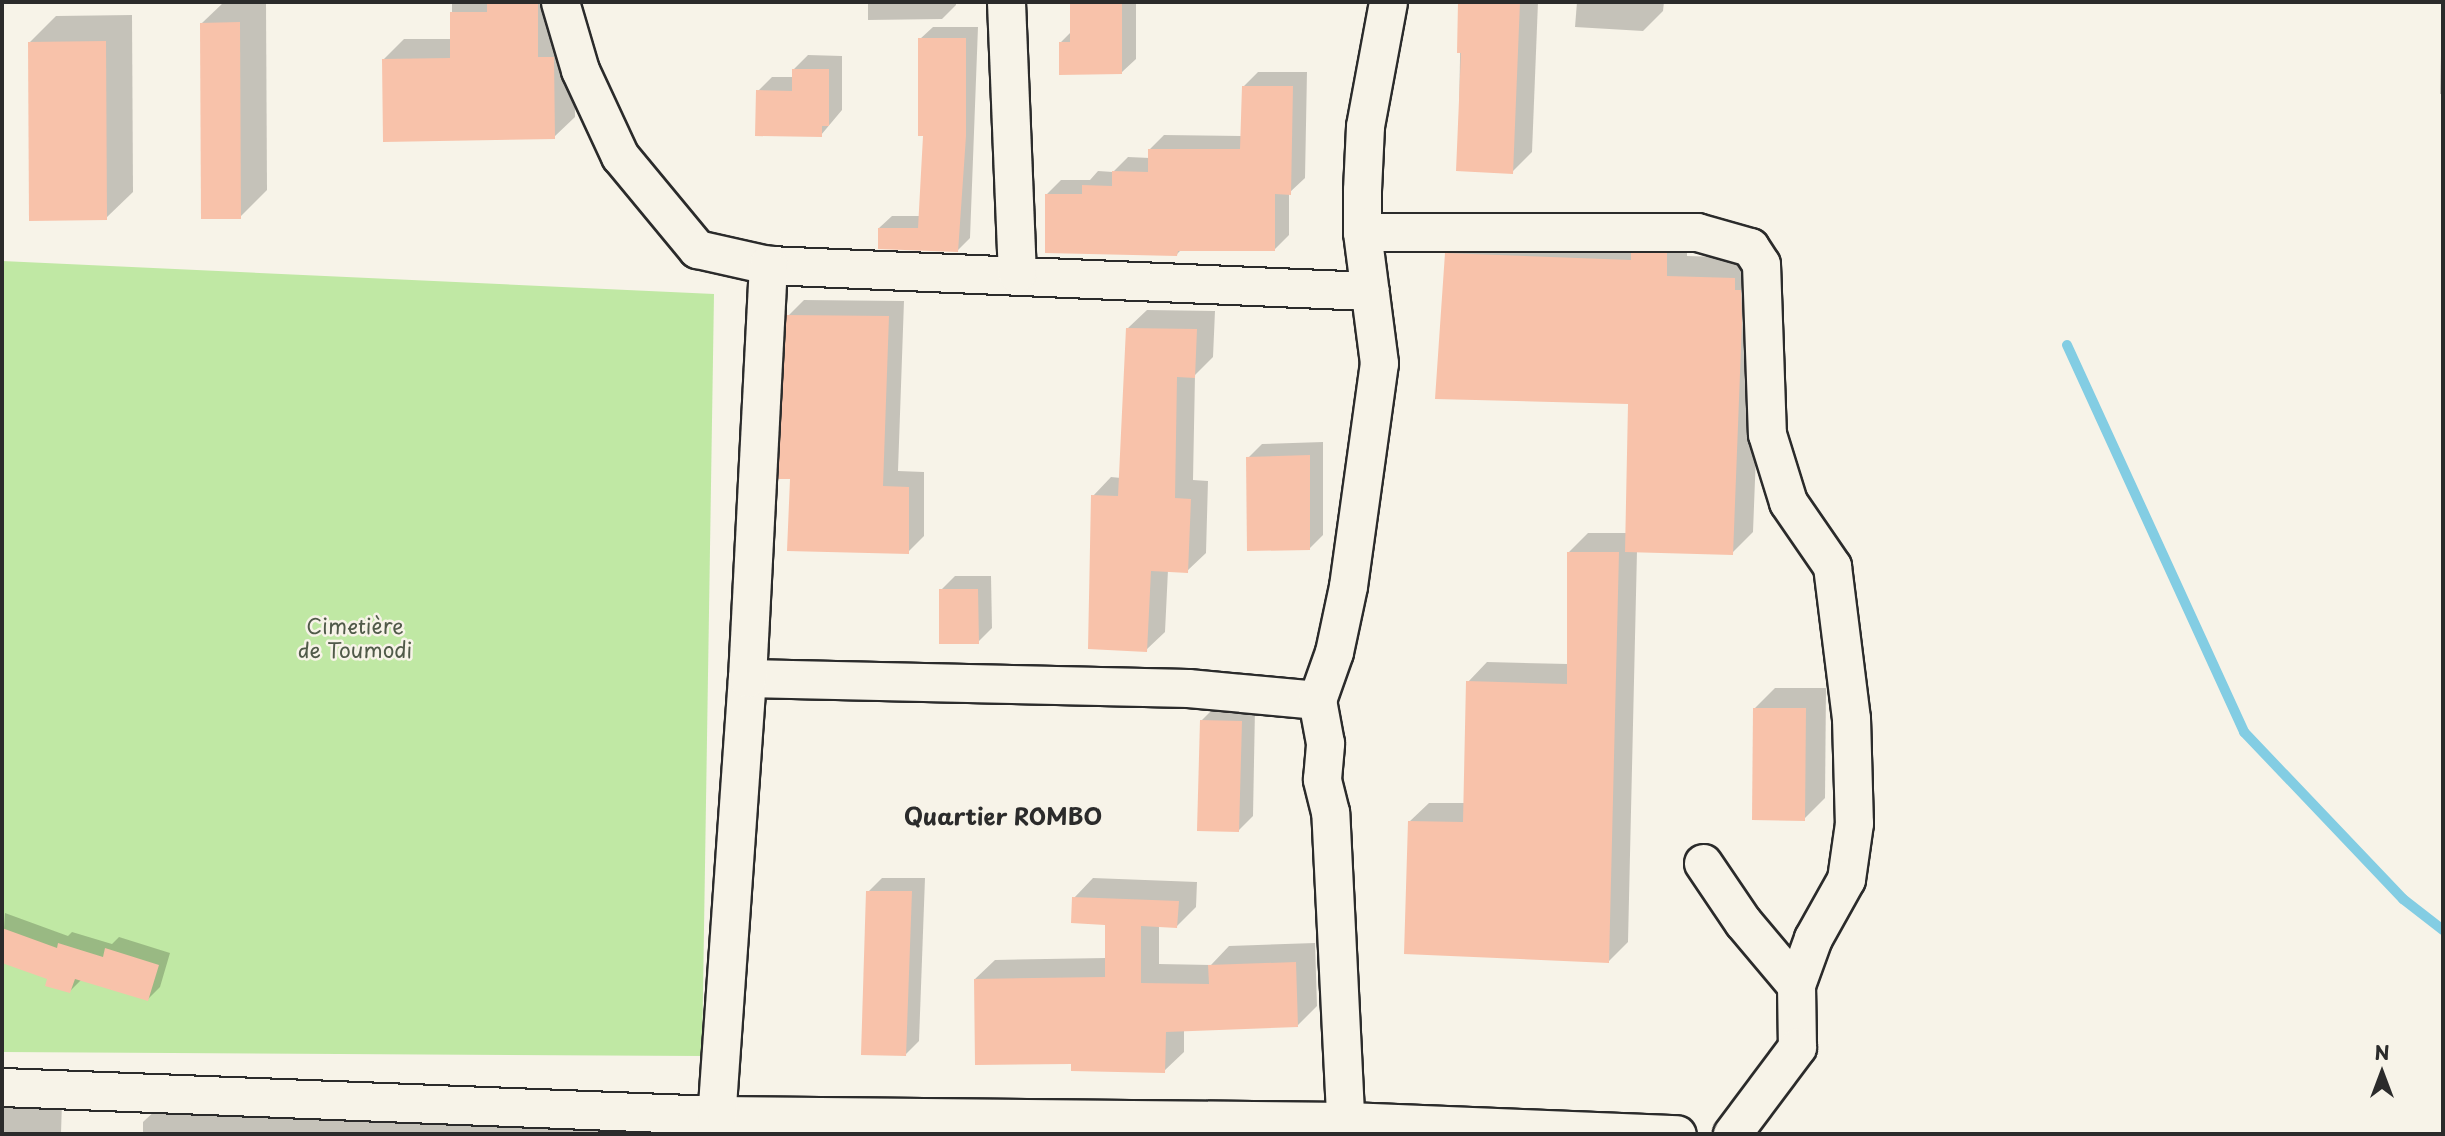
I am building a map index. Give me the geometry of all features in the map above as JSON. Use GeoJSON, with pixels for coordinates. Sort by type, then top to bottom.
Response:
{"type":"FeatureCollection","features":[{"type":"Feature","properties":{"kind":"street"},"geometry":{"type":"LineString","coordinates":[[560,2],[580,70],[620,156],[697,249],[768,265],[1017,273],[1369,291]]}},
{"type":"Feature","properties":{"kind":"street"},"geometry":{"type":"LineString","coordinates":[[1006,2],[1017,273]]}},
{"type":"Feature","properties":{"kind":"street"},"geometry":{"type":"LineString","coordinates":[[1346,1127],[1330,812],[1322,779],[1325,743],[1317,700],[1334,652],[1348,586],[1379,363],[1362,232],[1365,126],[1388,2]]}},
{"type":"Feature","properties":{"kind":"street"},"geometry":{"type":"LineString","coordinates":[[1362,232],[1697,232],[1750,247],[1761,264],[1767,434],[1788,502],[1832,566],[1851,718],[1852,852],[1846,879],[1813,938],[1796,985],[1797,1047],[1732,1134]]}},
{"type":"Feature","properties":{"kind":"street"},"geometry":{"type":"LineString","coordinates":[[715,1125],[747,678],[768,265]]}},
{"type":"Feature","properties":{"kind":"street"},"geometry":{"type":"LineString","coordinates":[[747,678],[1188,688],[1317,700]]}},
{"type":"Feature","properties":{"kind":"street"},"geometry":{"type":"LineString","coordinates":[[1703,863],[1743,922],[1796,985]]}},
{"type":"Feature","properties":{"kind":"street"},"geometry":{"type":"LineString","coordinates":[[2,1087],[715,1125],[1346,1127],[1677,1134]]}},
{"type":"Feature","properties":{"kind":"green space","name":"Cimetière de Toumodi"},"geometry":{"type":"Polygon","coordinates":[[[2,261],[714,294],[702,1056],[2,1052],[2,261]]]}},
{"type":"Feature","properties":{"kind":"building"},"geometry":{"type":"Polygon","coordinates":[[[487,2],[538,2],[538,57],[554,57],[555,139],[383,142],[382,59],[450,58],[450,12],[487,12],[487,2]]]}},
{"type":"Feature","properties":{"kind":"building"},"geometry":{"type":"Polygon","coordinates":[[[1458,2],[1520,2],[1513,174],[1456,171],[1461,53],[1457,53],[1458,2]]]}},
{"type":"Feature","properties":{"kind":"building"},"geometry":{"type":"Polygon","coordinates":[[[1070,4],[1122,4],[1122,74],[1059,75],[1059,42],[1070,42],[1070,4]]]}},
{"type":"Feature","properties":{"kind":"building"},"geometry":{"type":"Polygon","coordinates":[[[240,22],[241,219],[201,219],[200,23],[240,22]]]}},
{"type":"Feature","properties":{"kind":"building"},"geometry":{"type":"Polygon","coordinates":[[[918,38],[966,38],[966,136],[958,252],[878,249],[878,228],[918,228],[923,136],[918,136],[918,38]]]}},
{"type":"Feature","properties":{"kind":"building"},"geometry":{"type":"Polygon","coordinates":[[[106,41],[107,220],[29,221],[28,42],[106,41]]]}},
{"type":"Feature","properties":{"kind":"building"},"geometry":{"type":"Polygon","coordinates":[[[792,69],[829,69],[829,126],[822,126],[822,137],[755,136],[756,90],[792,91],[792,69]]]}},
{"type":"Feature","properties":{"kind":"building"},"geometry":{"type":"Polygon","coordinates":[[[1242,86],[1293,86],[1291,195],[1275,194],[1275,251],[1178,251],[1177,256],[1045,253],[1045,194],[1082,194],[1082,185],[1112,186],[1112,171],[1148,172],[1148,149],[1240,149],[1242,86]]]}},
{"type":"Feature","properties":{"kind":"building"},"geometry":{"type":"Polygon","coordinates":[[[1445,253],[1631,260],[1631,253],[1667,253],[1667,276],[1735,278],[1735,290],[1741,290],[1742,322],[1733,555],[1625,552],[1628,404],[1435,399],[1445,253]]]}},
{"type":"Feature","properties":{"kind":"building"},"geometry":{"type":"Polygon","coordinates":[[[786,315],[889,316],[883,486],[909,487],[909,554],[787,551],[790,479],[778,479],[786,315]]]}},
{"type":"Feature","properties":{"kind":"building"},"geometry":{"type":"Polygon","coordinates":[[[1126,328],[1197,329],[1195,378],[1177,377],[1175,498],[1191,499],[1188,573],[1151,571],[1147,652],[1088,649],[1091,495],[1118,496],[1126,328]]]}},
{"type":"Feature","properties":{"kind":"building"},"geometry":{"type":"Polygon","coordinates":[[[1310,455],[1310,550],[1247,551],[1246,457],[1310,455]]]}},
{"type":"Feature","properties":{"kind":"building"},"geometry":{"type":"Polygon","coordinates":[[[1567,552],[1619,552],[1609,963],[1404,954],[1408,821],[1463,822],[1466,681],[1567,684],[1567,552]]]}},
{"type":"Feature","properties":{"kind":"building"},"geometry":{"type":"Polygon","coordinates":[[[939,589],[978,589],[979,644],[939,644],[939,589]]]}},
{"type":"Feature","properties":{"kind":"building"},"geometry":{"type":"Polygon","coordinates":[[[1753,708],[1806,708],[1805,821],[1752,820],[1753,708]]]}},
{"type":"Feature","properties":{"kind":"building"},"geometry":{"type":"Polygon","coordinates":[[[1200,720],[1242,721],[1239,832],[1197,831],[1200,720]]]}},
{"type":"Feature","properties":{"kind":"building"},"geometry":{"type":"Polygon","coordinates":[[[866,891],[912,891],[906,1056],[861,1055],[866,891]]]}},
{"type":"Feature","properties":{"kind":"building"},"geometry":{"type":"Polygon","coordinates":[[[1072,897],[1179,901],[1177,928],[1141,926],[1141,983],[1209,984],[1208,965],[1296,962],[1298,1027],[1166,1032],[1165,1073],[1071,1071],[1071,1064],[975,1065],[974,979],[1105,977],[1105,925],[1071,923],[1072,897]]]}},
{"type":"Feature","properties":{"kind":"building"},"geometry":{"type":"Polygon","coordinates":[[[2,928],[57,948],[58,943],[103,957],[105,948],[159,965],[148,1001],[75,979],[70,993],[45,986],[47,979],[2,963],[2,928]]]}},
{"type":"Feature","properties":{"kind":"waterway"},"geometry":{"type":"LineString","coordinates":[[2067,345],[2244,732],[2403,899],[2443,930]]}},
{"type":"Feature","properties":{"kind":"district","name":"Quartier ROMBO"},"geometry":{"type":"Point","coordinates":[1003,816]}}]}
